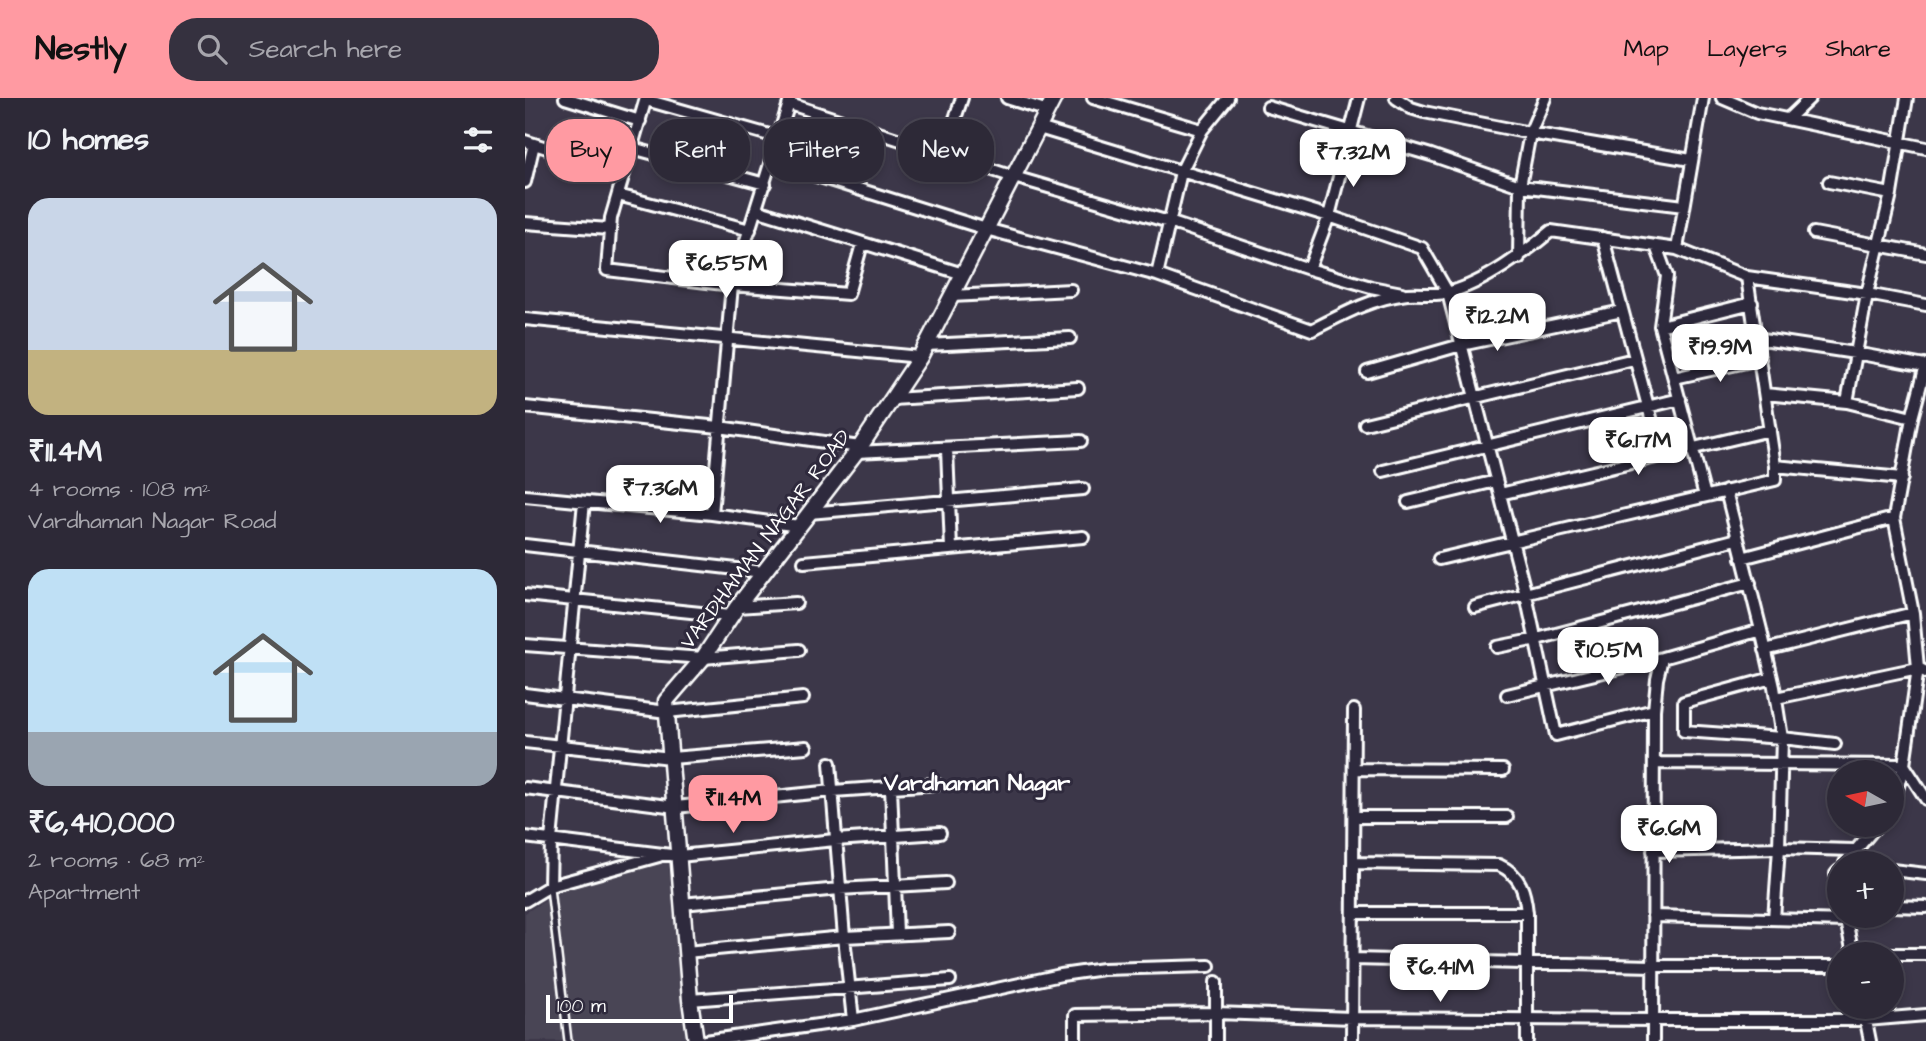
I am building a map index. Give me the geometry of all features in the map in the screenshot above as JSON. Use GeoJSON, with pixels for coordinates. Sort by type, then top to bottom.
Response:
{"type":"FeatureCollection","features":[{"type":"Feature","properties":{"kind":"street"},"geometry":{"type":"LineString","coordinates":[[565,98],[639,121]]}},
{"type":"Feature","properties":{"kind":"street"},"geometry":{"type":"LineString","coordinates":[[955,119],[962,98]]}},
{"type":"Feature","properties":{"kind":"street"},"geometry":{"type":"LineString","coordinates":[[1007,98],[1051,104]]}},
{"type":"Feature","properties":{"kind":"street"},"geometry":{"type":"LineString","coordinates":[[1093,98],[1202,130]]}},
{"type":"Feature","properties":{"kind":"street"},"geometry":{"type":"LineString","coordinates":[[1157,275],[1181,172],[1202,130],[1227,98]]}},
{"type":"Feature","properties":{"kind":"street"},"geometry":{"type":"LineString","coordinates":[[1309,269],[1329,216],[1359,98]]}},
{"type":"Feature","properties":{"kind":"street"},"geometry":{"type":"LineString","coordinates":[[1396,98],[1411,108],[1424,112],[1691,160]]}},
{"type":"Feature","properties":{"kind":"street"},"geometry":{"type":"LineString","coordinates":[[1519,258],[1520,186],[1530,133],[1545,98]]}},
{"type":"Feature","properties":{"kind":"street"},"geometry":{"type":"LineString","coordinates":[[1677,249],[1703,98]]}},
{"type":"Feature","properties":{"kind":"street"},"geometry":{"type":"LineString","coordinates":[[1722,98],[1757,113],[1926,148]]}},
{"type":"Feature","properties":{"kind":"street"},"geometry":{"type":"LineString","coordinates":[[1788,119],[1809,98]]}},
{"type":"Feature","properties":{"kind":"street"},"geometry":{"type":"LineString","coordinates":[[1847,401],[1867,294],[1891,194],[1907,98]]}},
{"type":"Feature","properties":{"kind":"street"},"geometry":{"type":"LineString","coordinates":[[636,133],[646,99],[764,133]]}},
{"type":"Feature","properties":{"kind":"street"},"geometry":{"type":"LineString","coordinates":[[785,119],[790,101],[898,138]]}},
{"type":"Feature","properties":{"kind":"street","name":"VARDHAMAN NAGAR ROAD"},"geometry":{"type":"LineString","coordinates":[[667,712],[666,701],[703,658],[733,612],[858,449],[923,351],[1051,104]]}},
{"type":"Feature","properties":{"kind":"street"},"geometry":{"type":"LineString","coordinates":[[1268,107],[1520,186],[1683,206]]}},
{"type":"Feature","properties":{"kind":"street"},"geometry":{"type":"LineString","coordinates":[[1039,128],[1329,216],[1422,248],[1448,293],[1537,639],[1556,735],[1654,710]]}},
{"type":"Feature","properties":{"kind":"street"},"geometry":{"type":"LineString","coordinates":[[525,182],[530,142]]}},
{"type":"Feature","properties":{"kind":"street"},"geometry":{"type":"LineString","coordinates":[[636,149],[765,184],[732,285],[712,514]]}},
{"type":"Feature","properties":{"kind":"street"},"geometry":{"type":"LineString","coordinates":[[994,171],[1169,222],[1371,288],[1406,294],[1448,293],[1463,288],[1519,258],[1551,230],[1677,249],[1747,277],[1926,305]]}},
{"type":"Feature","properties":{"kind":"street"},"geometry":{"type":"LineString","coordinates":[[622,182],[610,229],[607,270],[732,285],[848,294],[862,244]]}},
{"type":"Feature","properties":{"kind":"street"},"geometry":{"type":"LineString","coordinates":[[836,182],[986,229],[1157,275],[1312,330],[1362,304],[1406,294]]}},
{"type":"Feature","properties":{"kind":"street"},"geometry":{"type":"LineString","coordinates":[[1829,182],[1891,194]]}},
{"type":"Feature","properties":{"kind":"street"},"geometry":{"type":"LineString","coordinates":[[618,195],[750,230]]}},
{"type":"Feature","properties":{"kind":"street"},"geometry":{"type":"LineString","coordinates":[[756,210],[963,274]]}},
{"type":"Feature","properties":{"kind":"street"},"geometry":{"type":"LineString","coordinates":[[525,223],[610,229]]}},
{"type":"Feature","properties":{"kind":"street"},"geometry":{"type":"LineString","coordinates":[[1814,233],[1879,243],[1926,254]]}},
{"type":"Feature","properties":{"kind":"street"},"geometry":{"type":"LineString","coordinates":[[1603,238],[1661,455]]}},
{"type":"Feature","properties":{"kind":"street"},"geometry":{"type":"LineString","coordinates":[[1656,246],[1667,276],[1660,326],[1705,496]]}},
{"type":"Feature","properties":{"kind":"street"},"geometry":{"type":"LineString","coordinates":[[1439,559],[1775,480],[1747,277]]}},
{"type":"Feature","properties":{"kind":"street"},"geometry":{"type":"LineString","coordinates":[[951,296],[1070,290]]}},
{"type":"Feature","properties":{"kind":"street"},"geometry":{"type":"LineString","coordinates":[[1660,326],[1752,303]]}},
{"type":"Feature","properties":{"kind":"street"},"geometry":{"type":"LineString","coordinates":[[1367,372],[1461,345],[1622,311]]}},
{"type":"Feature","properties":{"kind":"street"},"geometry":{"type":"LineString","coordinates":[[525,319],[727,338],[923,351],[1070,338]]}},
{"type":"Feature","properties":{"kind":"street"},"geometry":{"type":"LineString","coordinates":[[1756,338],[1926,366],[1912,418],[1894,518],[1922,670],[1904,765],[1926,799]]}},
{"type":"Feature","properties":{"kind":"street"},"geometry":{"type":"LineString","coordinates":[[1364,424],[1634,359]]}},
{"type":"Feature","properties":{"kind":"street"},"geometry":{"type":"LineString","coordinates":[[1674,378],[1760,359]]}},
{"type":"Feature","properties":{"kind":"street"},"geometry":{"type":"LineString","coordinates":[[892,399],[1078,388]]}},
{"type":"Feature","properties":{"kind":"street"},"geometry":{"type":"LineString","coordinates":[[1765,394],[1847,401],[1912,418]]}},
{"type":"Feature","properties":{"kind":"street"},"geometry":{"type":"LineString","coordinates":[[1383,471],[1680,399]]}},
{"type":"Feature","properties":{"kind":"street"},"geometry":{"type":"LineString","coordinates":[[525,407],[719,427],[858,449],[947,449],[1081,441]]}},
{"type":"Feature","properties":{"kind":"street"},"geometry":{"type":"LineString","coordinates":[[1500,494],[1770,430]]}},
{"type":"Feature","properties":{"kind":"street"},"geometry":{"type":"LineString","coordinates":[[947,449],[951,549]]}},
{"type":"Feature","properties":{"kind":"street"},"geometry":{"type":"LineString","coordinates":[[1775,466],[1902,478]]}},
{"type":"Feature","properties":{"kind":"street"},"geometry":{"type":"LineString","coordinates":[[1408,502],[1496,481]]}},
{"type":"Feature","properties":{"kind":"street"},"geometry":{"type":"LineString","coordinates":[[809,513],[1083,489]]}},
{"type":"Feature","properties":{"kind":"street"},"geometry":{"type":"LineString","coordinates":[[1725,492],[1761,630],[1782,738],[1774,919]]}},
{"type":"Feature","properties":{"kind":"street"},"geometry":{"type":"LineString","coordinates":[[525,496],[712,514],[799,526]]}},
{"type":"Feature","properties":{"kind":"street"},"geometry":{"type":"LineString","coordinates":[[550,886],[551,840],[584,502]]}},
{"type":"Feature","properties":{"kind":"street"},"geometry":{"type":"LineString","coordinates":[[1742,558],[1894,518]]}},
{"type":"Feature","properties":{"kind":"street"},"geometry":{"type":"LineString","coordinates":[[804,562],[1083,537]]}},
{"type":"Feature","properties":{"kind":"street"},"geometry":{"type":"LineString","coordinates":[[1475,607],[1737,539]]}},
{"type":"Feature","properties":{"kind":"street"},"geometry":{"type":"LineString","coordinates":[[525,545],[763,572]]}},
{"type":"Feature","properties":{"kind":"street"},"geometry":{"type":"LineString","coordinates":[[1497,647],[1750,583]]}},
{"type":"Feature","properties":{"kind":"street"},"geometry":{"type":"LineString","coordinates":[[525,595],[733,612],[796,603]]}},
{"type":"Feature","properties":{"kind":"street"},"geometry":{"type":"LineString","coordinates":[[1765,649],[1913,613]]}},
{"type":"Feature","properties":{"kind":"street"},"geometry":{"type":"LineString","coordinates":[[1507,695],[1662,658],[1761,630]]}},
{"type":"Feature","properties":{"kind":"street"},"geometry":{"type":"LineString","coordinates":[[525,645],[703,658],[799,650]]}},
{"type":"Feature","properties":{"kind":"street"},"geometry":{"type":"LineString","coordinates":[[1653,1041],[1654,710],[1662,658]]}},
{"type":"Feature","properties":{"kind":"street"},"geometry":{"type":"LineString","coordinates":[[1776,698],[1922,670]]}},
{"type":"Feature","properties":{"kind":"street"},"geometry":{"type":"LineString","coordinates":[[1772,678],[1684,702],[1685,731],[1835,744]]}},
{"type":"Feature","properties":{"kind":"street"},"geometry":{"type":"LineString","coordinates":[[525,694],[667,712],[803,698]]}},
{"type":"Feature","properties":{"kind":"street"},"geometry":{"type":"LineString","coordinates":[[1352,1041],[1354,710]]}},
{"type":"Feature","properties":{"kind":"street"},"geometry":{"type":"LineString","coordinates":[[667,712],[676,807],[672,855],[682,904],[690,1000],[697,1041]]}},
{"type":"Feature","properties":{"kind":"street"},"geometry":{"type":"LineString","coordinates":[[525,742],[671,758],[806,747]]}},
{"type":"Feature","properties":{"kind":"street"},"geometry":{"type":"LineString","coordinates":[[830,763],[839,889],[853,1020]]}},
{"type":"Feature","properties":{"kind":"street"},"geometry":{"type":"LineString","coordinates":[[1654,763],[1827,765]]}},
{"type":"Feature","properties":{"kind":"street"},"geometry":{"type":"LineString","coordinates":[[1354,769],[1503,770]]}},
{"type":"Feature","properties":{"kind":"street"},"geometry":{"type":"LineString","coordinates":[[525,788],[676,807],[833,791],[936,784]]}},
{"type":"Feature","properties":{"kind":"street"},"geometry":{"type":"LineString","coordinates":[[891,787],[897,934]]}},
{"type":"Feature","properties":{"kind":"street"},"geometry":{"type":"LineString","coordinates":[[1354,817],[1507,817]]}},
{"type":"Feature","properties":{"kind":"street"},"geometry":{"type":"LineString","coordinates":[[525,901],[550,886],[672,855],[940,833]]}},
{"type":"Feature","properties":{"kind":"street"},"geometry":{"type":"LineString","coordinates":[[525,837],[672,855]]}},
{"type":"Feature","properties":{"kind":"street"},"geometry":{"type":"LineString","coordinates":[[1653,851],[1779,848],[1854,850],[1866,837]]}},
{"type":"Feature","properties":{"kind":"street"},"geometry":{"type":"LineString","coordinates":[[1353,863],[1499,865],[1513,873],[1525,893],[1527,913],[1527,1041]]}},
{"type":"Feature","properties":{"kind":"street"},"geometry":{"type":"LineString","coordinates":[[1904,871],[1926,874]]}},
{"type":"Feature","properties":{"kind":"street"},"geometry":{"type":"LineString","coordinates":[[682,904],[839,889],[946,883]]}},
{"type":"Feature","properties":{"kind":"street"},"geometry":{"type":"LineString","coordinates":[[1904,906],[1926,906]]}},
{"type":"Feature","properties":{"kind":"street"},"geometry":{"type":"LineString","coordinates":[[1353,913],[1527,913]]}},
{"type":"Feature","properties":{"kind":"street"},"geometry":{"type":"LineString","coordinates":[[1653,916],[1827,918]]}},
{"type":"Feature","properties":{"kind":"street"},"geometry":{"type":"LineString","coordinates":[[686,952],[844,937],[949,932]]}},
{"type":"Feature","properties":{"kind":"street"},"geometry":{"type":"LineString","coordinates":[[1904,954],[1926,954]]}},
{"type":"Feature","properties":{"kind":"street"},"geometry":{"type":"LineString","coordinates":[[1353,959],[1653,966],[1827,966]]}},
{"type":"Feature","properties":{"kind":"street"},"geometry":{"type":"LineString","coordinates":[[705,1041],[853,1020],[1075,973],[1103,969],[1209,966]]}},
{"type":"Feature","properties":{"kind":"street"},"geometry":{"type":"LineString","coordinates":[[690,1000],[950,980]]}},
{"type":"Feature","properties":{"kind":"street"},"geometry":{"type":"LineString","coordinates":[[1216,982],[1216,1041]]}},
{"type":"Feature","properties":{"kind":"street"},"geometry":{"type":"LineString","coordinates":[[1075,1041],[1075,1015],[1216,1013],[1527,1020],[1866,1020],[1926,1015]]}},
{"type":"Feature","properties":{"kind":"street"},"geometry":{"type":"LineString","coordinates":[[1866,1020],[1870,1041]]}},
{"type":"Feature","properties":{"kind":"lane"},"geometry":{"type":"LineString","coordinates":[[550,886],[568,1041]]}},
{"type":"Feature","properties":{"kind":"shaded area"},"geometry":{"type":"Polygon","coordinates":[[[668,860],[690,1041],[525,1041],[525,913],[562,889],[668,860]]]}},
{"type":"Feature","properties":{"kind":"district","name":"Vardhaman Nagar"},"geometry":{"type":"Point","coordinates":[977,782]}}]}
